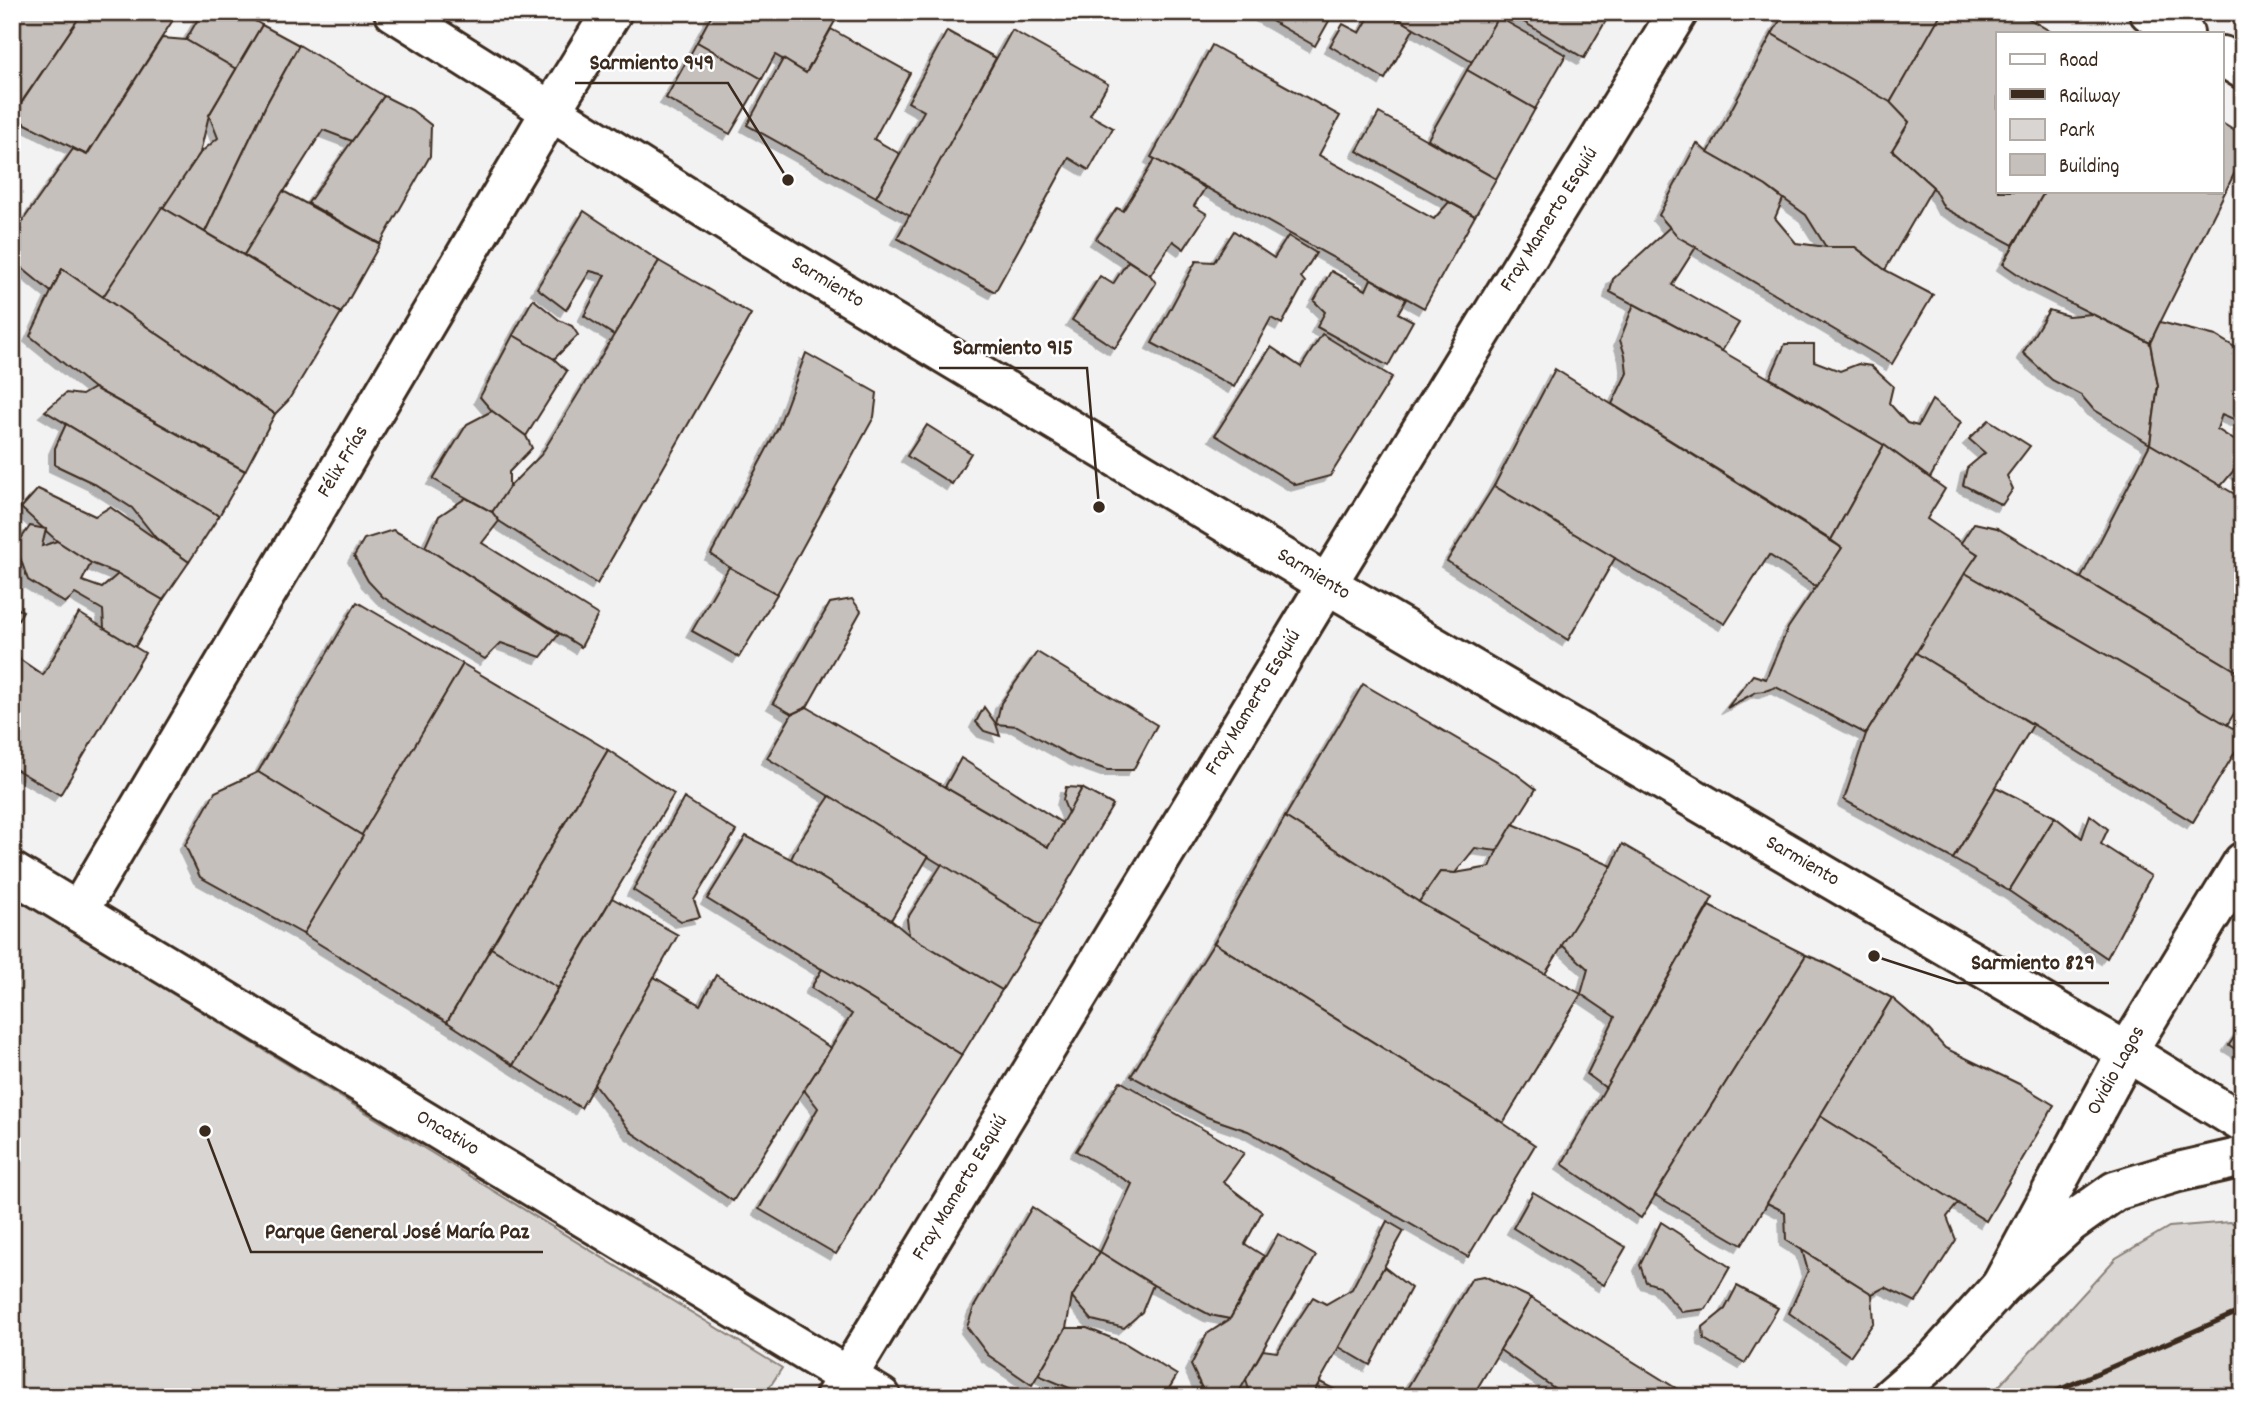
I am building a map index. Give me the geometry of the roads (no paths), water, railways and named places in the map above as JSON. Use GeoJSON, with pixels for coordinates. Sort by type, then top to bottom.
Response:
{"type":"FeatureCollection","features":[{"type":"Feature","properties":{"kind":"street","name":"Sarmiento"},"geometry":{"type":"LineString","coordinates":[[394,12],[752,238],[1327,584],[2127,1052],[2243,1123]]}},
{"type":"Feature","properties":{"kind":"street","name":"Félix Frías"},"geometry":{"type":"LineString","coordinates":[[78,912],[612,12]]}},
{"type":"Feature","properties":{"kind":"street","name":"Fray Mamerto Esquiú"},"geometry":{"type":"LineString","coordinates":[[841,1386],[1327,584],[1678,12]]}},
{"type":"Feature","properties":{"kind":"street"},"geometry":{"type":"LineString","coordinates":[[2149,12],[2182,32]]}},
{"type":"Feature","properties":{"kind":"street"},"geometry":{"type":"LineString","coordinates":[[2224,57],[2243,69]]}},
{"type":"Feature","properties":{"kind":"street","name":"Ovidio Lagos"},"geometry":{"type":"LineString","coordinates":[[2001,1286],[2127,1052],[2243,862]]}},
{"type":"Feature","properties":{"kind":"street","name":"Oncativo"},"geometry":{"type":"LineString","coordinates":[[12,872],[841,1386],[881,1397]]}},
{"type":"Feature","properties":{"kind":"street","name":"Ovidio Lagos"},"geometry":{"type":"LineString","coordinates":[[1891,1397],[1938,1356],[2001,1286],[2070,1223],[2115,1191],[2178,1172],[2243,1157]]}},
{"type":"Feature","properties":{"kind":"railway"},"geometry":{"type":"LineString","coordinates":[[2042,1397],[2243,1310]]}},
{"type":"Feature","properties":{"kind":"place","name":"Sarmiento 949"},"geometry":{"type":"Point","coordinates":[788,180]}},
{"type":"Feature","properties":{"kind":"place","name":"Sarmiento 915"},"geometry":{"type":"Point","coordinates":[1099,507]}},
{"type":"Feature","properties":{"kind":"place","name":"Sarmiento 829"},"geometry":{"type":"Point","coordinates":[1874,956]}},
{"type":"Feature","properties":{"kind":"place","name":"Parque General José María Paz"},"geometry":{"type":"Point","coordinates":[205,1131]}}]}
